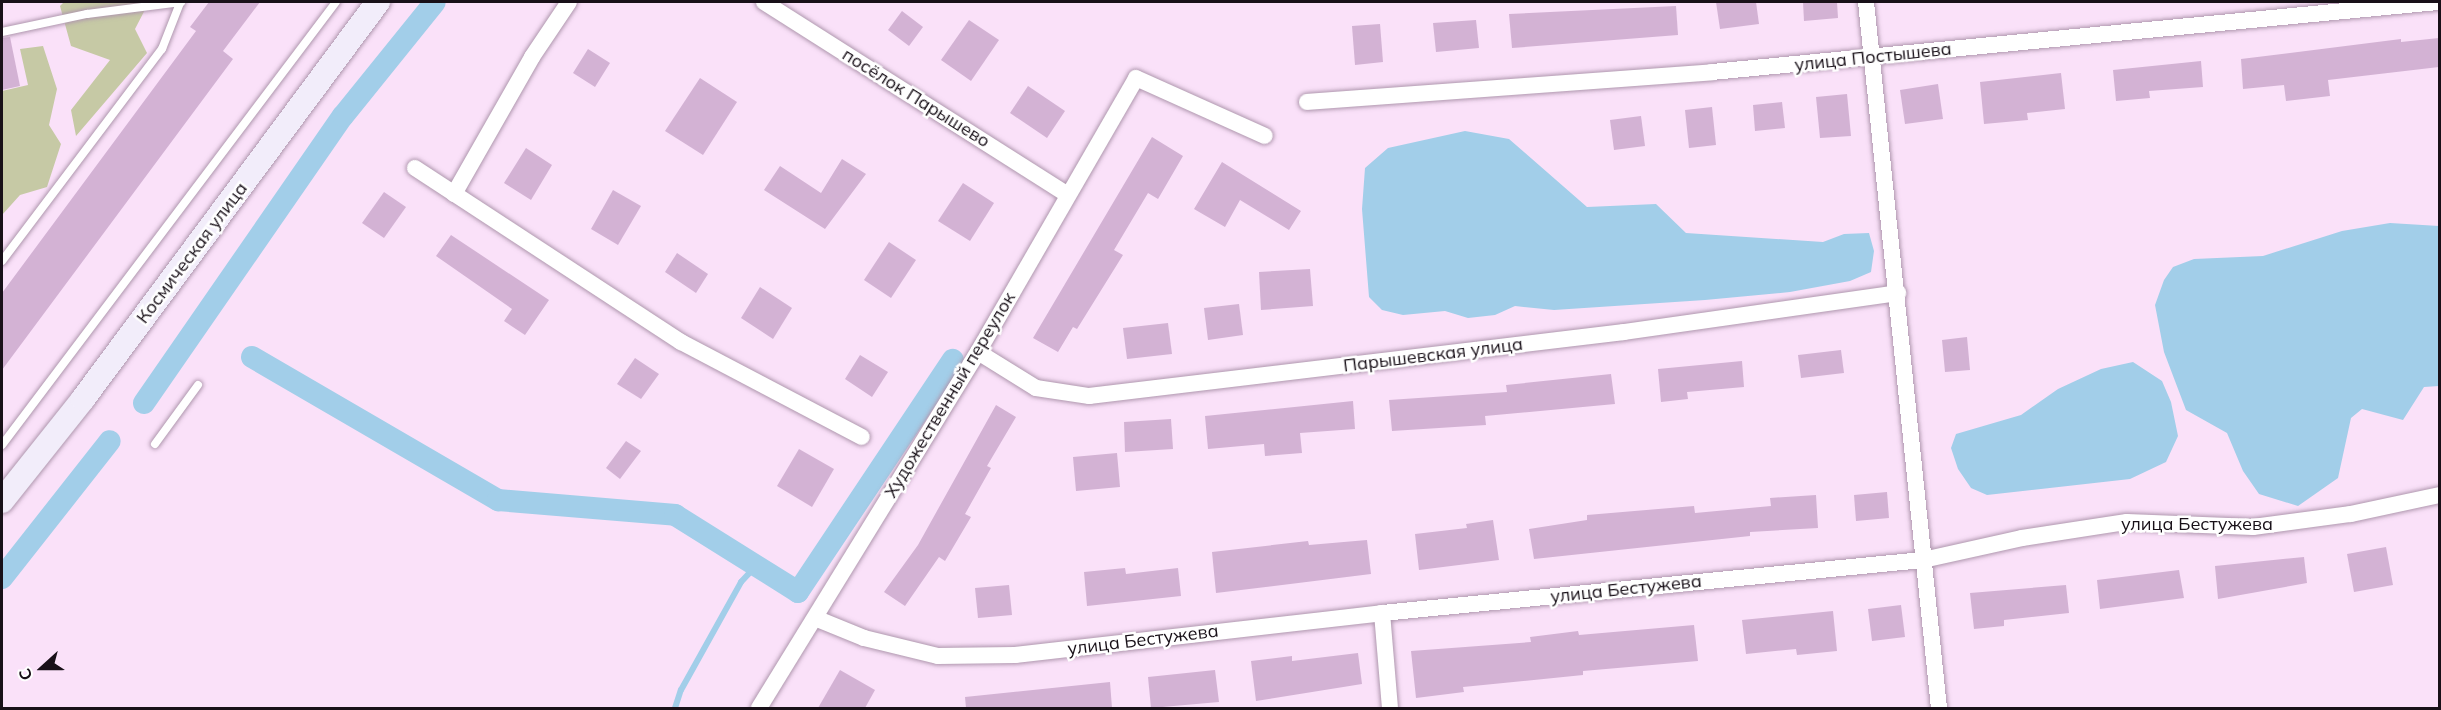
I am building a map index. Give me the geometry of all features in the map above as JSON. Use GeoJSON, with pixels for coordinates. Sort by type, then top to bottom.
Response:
{"type":"FeatureCollection","features":[{"type":"Feature","properties":{"kind":"street","name":"Космическая улица"},"geometry":{"type":"LineString","coordinates":[[4,492],[83,399],[378,2]]}},
{"type":"Feature","properties":{"kind":"street"},"geometry":{"type":"LineString","coordinates":[[454,194],[532,57],[569,2]]}},
{"type":"Feature","properties":{"kind":"street","name":"посёлок Парышево"},"geometry":{"type":"LineString","coordinates":[[764,2],[1067,194]]}},
{"type":"Feature","properties":{"kind":"street"},"geometry":{"type":"LineString","coordinates":[[1866,2],[1898,293],[1939,708]]}},
{"type":"Feature","properties":{"kind":"street","name":"улица Постышева"},"geometry":{"type":"LineString","coordinates":[[1307,102],[1871,57],[2439,2]]}},
{"type":"Feature","properties":{"kind":"street","name":"Художественный переулок"},"geometry":{"type":"LineString","coordinates":[[759,708],[978,352],[1067,194],[1136,78],[1265,136]]}},
{"type":"Feature","properties":{"kind":"street"},"geometry":{"type":"LineString","coordinates":[[415,168],[681,342],[862,437]]}},
{"type":"Feature","properties":{"kind":"street","name":"Парышевская улица"},"geometry":{"type":"LineString","coordinates":[[978,352],[1036,388],[1089,396],[1624,332],[1898,293]]}},
{"type":"Feature","properties":{"kind":"street","name":"улица Бестужева"},"geometry":{"type":"LineString","coordinates":[[815,618],[864,638],[938,656],[1015,655],[1382,613],[1923,560],[2022,538],[2127,522],[2253,527],[2351,514],[2439,495]]}},
{"type":"Feature","properties":{"kind":"street"},"geometry":{"type":"LineString","coordinates":[[1382,613],[1390,708]]}},
{"type":"Feature","properties":{"kind":"lane"},"geometry":{"type":"LineString","coordinates":[[2,32],[87,14],[181,2],[162,49],[2,261]]}},
{"type":"Feature","properties":{"kind":"lane"},"geometry":{"type":"LineString","coordinates":[[2,445],[336,2]]}},
{"type":"Feature","properties":{"kind":"lane"},"geometry":{"type":"LineString","coordinates":[[155,444],[198,385]]}},
{"type":"Feature","properties":{"kind":"green space"},"geometry":{"type":"Polygon","coordinates":[[[64,2],[149,2],[135,29],[147,53],[76,136],[71,110],[110,60],[71,46],[60,6],[64,2]]]}},
{"type":"Feature","properties":{"kind":"green space"},"geometry":{"type":"Polygon","coordinates":[[[43,46],[57,89],[49,125],[61,144],[47,187],[20,195],[2,215],[2,91],[28,85],[20,49],[43,46]]]}},
{"type":"Feature","properties":{"kind":"water"},"geometry":{"type":"Polygon","coordinates":[[[1465,131],[1509,139],[1587,207],[1656,204],[1686,233],[1823,242],[1844,234],[1869,233],[1874,251],[1871,272],[1850,281],[1790,292],[1705,300],[1554,310],[1515,306],[1495,315],[1468,318],[1445,311],[1403,315],[1382,310],[1369,297],[1362,209],[1365,168],[1388,148],[1465,131]]]}},
{"type":"Feature","properties":{"kind":"water"},"geometry":{"type":"Polygon","coordinates":[[[2390,223],[2439,226],[2439,386],[2424,387],[2403,420],[2362,409],[2351,418],[2338,478],[2298,506],[2259,494],[2243,471],[2227,433],[2186,410],[2164,352],[2155,305],[2164,280],[2173,267],[2194,259],[2263,256],[2342,231],[2390,223]]]}},
{"type":"Feature","properties":{"kind":"water"},"geometry":{"type":"Polygon","coordinates":[[[2133,362],[2162,381],[2171,402],[2178,436],[2166,462],[2130,479],[1987,495],[1971,488],[1958,469],[1951,448],[1956,434],[2021,415],[2058,389],[2101,369],[2133,362]]]}},
{"type":"Feature","properties":{"kind":"building"},"geometry":{"type":"Polygon","coordinates":[[[209,2],[260,2],[223,51],[233,59],[2,370],[2,293],[196,31],[190,27],[209,2]]]}},
{"type":"Feature","properties":{"kind":"building"},"geometry":{"type":"Polygon","coordinates":[[[1716,2],[1756,2],[1759,24],[1720,29],[1716,2]]]}},
{"type":"Feature","properties":{"kind":"building"},"geometry":{"type":"Polygon","coordinates":[[[1803,2],[1837,2],[1838,18],[1804,21],[1803,2]]]}},
{"type":"Feature","properties":{"kind":"building"},"geometry":{"type":"Polygon","coordinates":[[[1676,6],[1678,35],[1512,48],[1509,14],[1676,6]]]}},
{"type":"Feature","properties":{"kind":"building"},"geometry":{"type":"Polygon","coordinates":[[[902,11],[923,27],[909,46],[888,30],[902,11]]]}},
{"type":"Feature","properties":{"kind":"building"},"geometry":{"type":"Polygon","coordinates":[[[969,20],[999,40],[971,81],[941,60],[969,20]]]}},
{"type":"Feature","properties":{"kind":"building"},"geometry":{"type":"Polygon","coordinates":[[[1476,20],[1479,48],[1436,52],[1433,23],[1476,20]]]}},
{"type":"Feature","properties":{"kind":"building"},"geometry":{"type":"Polygon","coordinates":[[[1380,24],[1383,62],[1355,65],[1352,26],[1380,24]]]}},
{"type":"Feature","properties":{"kind":"building"},"geometry":{"type":"Polygon","coordinates":[[[10,37],[20,86],[2,90],[2,38],[10,37]]]}},
{"type":"Feature","properties":{"kind":"building"},"geometry":{"type":"Polygon","coordinates":[[[2439,38],[2439,67],[2328,80],[2330,96],[2286,101],[2284,85],[2243,89],[2241,59],[2401,39],[2401,42],[2439,38]]]}},
{"type":"Feature","properties":{"kind":"building"},"geometry":{"type":"Polygon","coordinates":[[[588,49],[610,63],[595,87],[573,73],[588,49]]]}},
{"type":"Feature","properties":{"kind":"building"},"geometry":{"type":"Polygon","coordinates":[[[2201,61],[2203,87],[2149,91],[2150,98],[2116,101],[2113,70],[2201,61]]]}},
{"type":"Feature","properties":{"kind":"building"},"geometry":{"type":"Polygon","coordinates":[[[2061,73],[2065,109],[2027,113],[2028,120],[1984,124],[1980,82],[2061,73]]]}},
{"type":"Feature","properties":{"kind":"building"},"geometry":{"type":"Polygon","coordinates":[[[700,78],[737,102],[703,155],[665,131],[700,78]]]}},
{"type":"Feature","properties":{"kind":"building"},"geometry":{"type":"Polygon","coordinates":[[[1938,84],[1943,119],[1905,124],[1900,90],[1938,84]]]}},
{"type":"Feature","properties":{"kind":"building"},"geometry":{"type":"Polygon","coordinates":[[[1028,86],[1065,111],[1047,138],[1010,113],[1028,86]]]}},
{"type":"Feature","properties":{"kind":"building"},"geometry":{"type":"Polygon","coordinates":[[[1847,94],[1851,136],[1820,138],[1816,97],[1847,94]]]}},
{"type":"Feature","properties":{"kind":"building"},"geometry":{"type":"Polygon","coordinates":[[[1782,102],[1785,128],[1755,131],[1753,105],[1782,102]]]}},
{"type":"Feature","properties":{"kind":"building"},"geometry":{"type":"Polygon","coordinates":[[[1712,107],[1716,145],[1689,148],[1685,110],[1712,107]]]}},
{"type":"Feature","properties":{"kind":"building"},"geometry":{"type":"Polygon","coordinates":[[[1641,116],[1645,146],[1614,150],[1610,120],[1641,116]]]}},
{"type":"Feature","properties":{"kind":"building"},"geometry":{"type":"Polygon","coordinates":[[[1152,137],[1183,156],[1158,199],[1148,193],[1114,250],[1123,255],[1077,329],[1073,327],[1058,352],[1033,338],[1152,137]]]}},
{"type":"Feature","properties":{"kind":"building"},"geometry":{"type":"Polygon","coordinates":[[[526,148],[552,165],[531,200],[504,183],[526,148]]]}},
{"type":"Feature","properties":{"kind":"building"},"geometry":{"type":"Polygon","coordinates":[[[842,159],[866,174],[825,229],[764,190],[780,166],[821,193],[842,159]]]}},
{"type":"Feature","properties":{"kind":"building"},"geometry":{"type":"Polygon","coordinates":[[[1222,162],[1301,211],[1289,230],[1240,200],[1225,227],[1194,209],[1222,162]]]}},
{"type":"Feature","properties":{"kind":"building"},"geometry":{"type":"Polygon","coordinates":[[[963,183],[994,203],[970,241],[938,221],[963,183]]]}},
{"type":"Feature","properties":{"kind":"building"},"geometry":{"type":"Polygon","coordinates":[[[613,190],[641,206],[618,245],[591,229],[613,190]]]}},
{"type":"Feature","properties":{"kind":"building"},"geometry":{"type":"Polygon","coordinates":[[[384,192],[406,207],[384,238],[362,223],[384,192]]]}},
{"type":"Feature","properties":{"kind":"building"},"geometry":{"type":"Polygon","coordinates":[[[451,235],[549,300],[525,335],[504,321],[512,309],[436,256],[451,235]]]}},
{"type":"Feature","properties":{"kind":"building"},"geometry":{"type":"Polygon","coordinates":[[[889,242],[916,260],[891,298],[864,280],[889,242]]]}},
{"type":"Feature","properties":{"kind":"building"},"geometry":{"type":"Polygon","coordinates":[[[677,253],[708,274],[696,293],[665,272],[677,253]]]}},
{"type":"Feature","properties":{"kind":"building"},"geometry":{"type":"Polygon","coordinates":[[[1310,269],[1313,306],[1261,310],[1259,272],[1310,269]]]}},
{"type":"Feature","properties":{"kind":"building"},"geometry":{"type":"Polygon","coordinates":[[[760,287],[792,308],[773,339],[741,318],[760,287]]]}},
{"type":"Feature","properties":{"kind":"building"},"geometry":{"type":"Polygon","coordinates":[[[1239,304],[1243,335],[1208,340],[1204,308],[1239,304]]]}},
{"type":"Feature","properties":{"kind":"building"},"geometry":{"type":"Polygon","coordinates":[[[1168,323],[1172,354],[1127,359],[1123,328],[1168,323]]]}},
{"type":"Feature","properties":{"kind":"building"},"geometry":{"type":"Polygon","coordinates":[[[1967,337],[1970,370],[1945,372],[1942,340],[1967,337]]]}},
{"type":"Feature","properties":{"kind":"building"},"geometry":{"type":"Polygon","coordinates":[[[1841,350],[1844,373],[1801,378],[1798,355],[1841,350]]]}},
{"type":"Feature","properties":{"kind":"building"},"geometry":{"type":"Polygon","coordinates":[[[860,355],[888,372],[872,397],[845,379],[860,355]]]}},
{"type":"Feature","properties":{"kind":"building"},"geometry":{"type":"Polygon","coordinates":[[[635,358],[659,374],[641,399],[617,384],[635,358]]]}},
{"type":"Feature","properties":{"kind":"building"},"geometry":{"type":"Polygon","coordinates":[[[1742,361],[1744,387],[1687,392],[1688,399],[1661,402],[1658,369],[1742,361]]]}},
{"type":"Feature","properties":{"kind":"building"},"geometry":{"type":"Polygon","coordinates":[[[1611,374],[1615,404],[1485,416],[1486,425],[1392,431],[1389,400],[1507,392],[1506,385],[1611,374]]]}},
{"type":"Feature","properties":{"kind":"building"},"geometry":{"type":"Polygon","coordinates":[[[1353,401],[1355,429],[1300,433],[1302,453],[1265,456],[1264,444],[1208,449],[1205,416],[1353,401]]]}},
{"type":"Feature","properties":{"kind":"building"},"geometry":{"type":"Polygon","coordinates":[[[996,405],[1016,417],[987,466],[991,468],[965,514],[971,517],[945,561],[939,557],[905,606],[884,592],[918,545],[996,405]]]}},
{"type":"Feature","properties":{"kind":"building"},"geometry":{"type":"Polygon","coordinates":[[[1171,419],[1173,449],[1125,452],[1124,422],[1171,419]]]}},
{"type":"Feature","properties":{"kind":"building"},"geometry":{"type":"Polygon","coordinates":[[[626,441],[641,451],[620,479],[606,468],[626,441]]]}},
{"type":"Feature","properties":{"kind":"building"},"geometry":{"type":"Polygon","coordinates":[[[799,449],[834,469],[812,507],[777,486],[799,449]]]}},
{"type":"Feature","properties":{"kind":"building"},"geometry":{"type":"Polygon","coordinates":[[[1117,453],[1120,487],[1076,491],[1073,457],[1117,453]]]}},
{"type":"Feature","properties":{"kind":"building"},"geometry":{"type":"Polygon","coordinates":[[[1887,492],[1889,518],[1856,521],[1854,495],[1887,492]]]}},
{"type":"Feature","properties":{"kind":"building"},"geometry":{"type":"Polygon","coordinates":[[[1816,495],[1818,528],[1750,532],[1750,536],[1534,559],[1529,529],[1587,520],[1587,515],[1694,506],[1695,513],[1771,506],[1770,498],[1816,495]]]}},
{"type":"Feature","properties":{"kind":"building"},"geometry":{"type":"Polygon","coordinates":[[[1493,520],[1499,560],[1419,570],[1415,534],[1467,528],[1466,524],[1493,520]]]}},
{"type":"Feature","properties":{"kind":"building"},"geometry":{"type":"Polygon","coordinates":[[[1367,540],[1371,574],[1216,593],[1212,552],[1308,541],[1309,545],[1367,540]]]}},
{"type":"Feature","properties":{"kind":"building"},"geometry":{"type":"Polygon","coordinates":[[[2386,547],[2393,585],[2354,592],[2347,554],[2386,547]]]}},
{"type":"Feature","properties":{"kind":"building"},"geometry":{"type":"Polygon","coordinates":[[[2304,557],[2307,583],[2218,599],[2215,566],[2304,557]]]}},
{"type":"Feature","properties":{"kind":"building"},"geometry":{"type":"Polygon","coordinates":[[[1125,568],[1126,574],[1178,568],[1181,596],[1087,606],[1084,572],[1125,568]]]}},
{"type":"Feature","properties":{"kind":"building"},"geometry":{"type":"Polygon","coordinates":[[[2179,570],[2184,598],[2100,609],[2097,580],[2179,570]]]}},
{"type":"Feature","properties":{"kind":"building"},"geometry":{"type":"Polygon","coordinates":[[[1009,585],[1012,615],[978,618],[975,588],[1009,585]]]}},
{"type":"Feature","properties":{"kind":"building"},"geometry":{"type":"Polygon","coordinates":[[[2066,585],[2069,613],[2004,620],[2004,626],[1974,629],[1970,593],[2066,585]]]}},
{"type":"Feature","properties":{"kind":"building"},"geometry":{"type":"Polygon","coordinates":[[[1901,605],[1905,637],[1872,641],[1868,609],[1901,605]]]}},
{"type":"Feature","properties":{"kind":"building"},"geometry":{"type":"Polygon","coordinates":[[[1833,611],[1837,651],[1797,655],[1796,649],[1746,654],[1742,620],[1833,611]]]}},
{"type":"Feature","properties":{"kind":"building"},"geometry":{"type":"Polygon","coordinates":[[[1694,625],[1698,661],[1583,671],[1583,675],[1463,687],[1464,692],[1416,698],[1411,651],[1531,642],[1530,637],[1578,631],[1579,635],[1694,625]]]}},
{"type":"Feature","properties":{"kind":"building"},"geometry":{"type":"Polygon","coordinates":[[[1358,653],[1362,684],[1256,701],[1251,661],[1292,656],[1292,661],[1358,653]]]}},
{"type":"Feature","properties":{"kind":"building"},"geometry":{"type":"Polygon","coordinates":[[[840,670],[875,690],[865,708],[818,708],[840,670]]]}},
{"type":"Feature","properties":{"kind":"building"},"geometry":{"type":"Polygon","coordinates":[[[1215,670],[1219,702],[1151,708],[1148,677],[1215,670]]]}},
{"type":"Feature","properties":{"kind":"building"},"geometry":{"type":"Polygon","coordinates":[[[1110,682],[1112,708],[966,708],[965,697],[1110,682]]]}},
{"type":"Feature","properties":{"kind":"waterway"},"geometry":{"type":"LineString","coordinates":[[144,403],[343,116],[435,2]]}},
{"type":"Feature","properties":{"kind":"waterway"},"geometry":{"type":"LineString","coordinates":[[252,357],[498,500],[675,515],[798,592],[953,360]]}},
{"type":"Feature","properties":{"kind":"waterway"},"geometry":{"type":"LineString","coordinates":[[2,578],[110,441]]}},
{"type":"Feature","properties":{"kind":"waterway"},"geometry":{"type":"LineString","coordinates":[[675,708],[681,690],[741,582],[754,568]]}}]}
